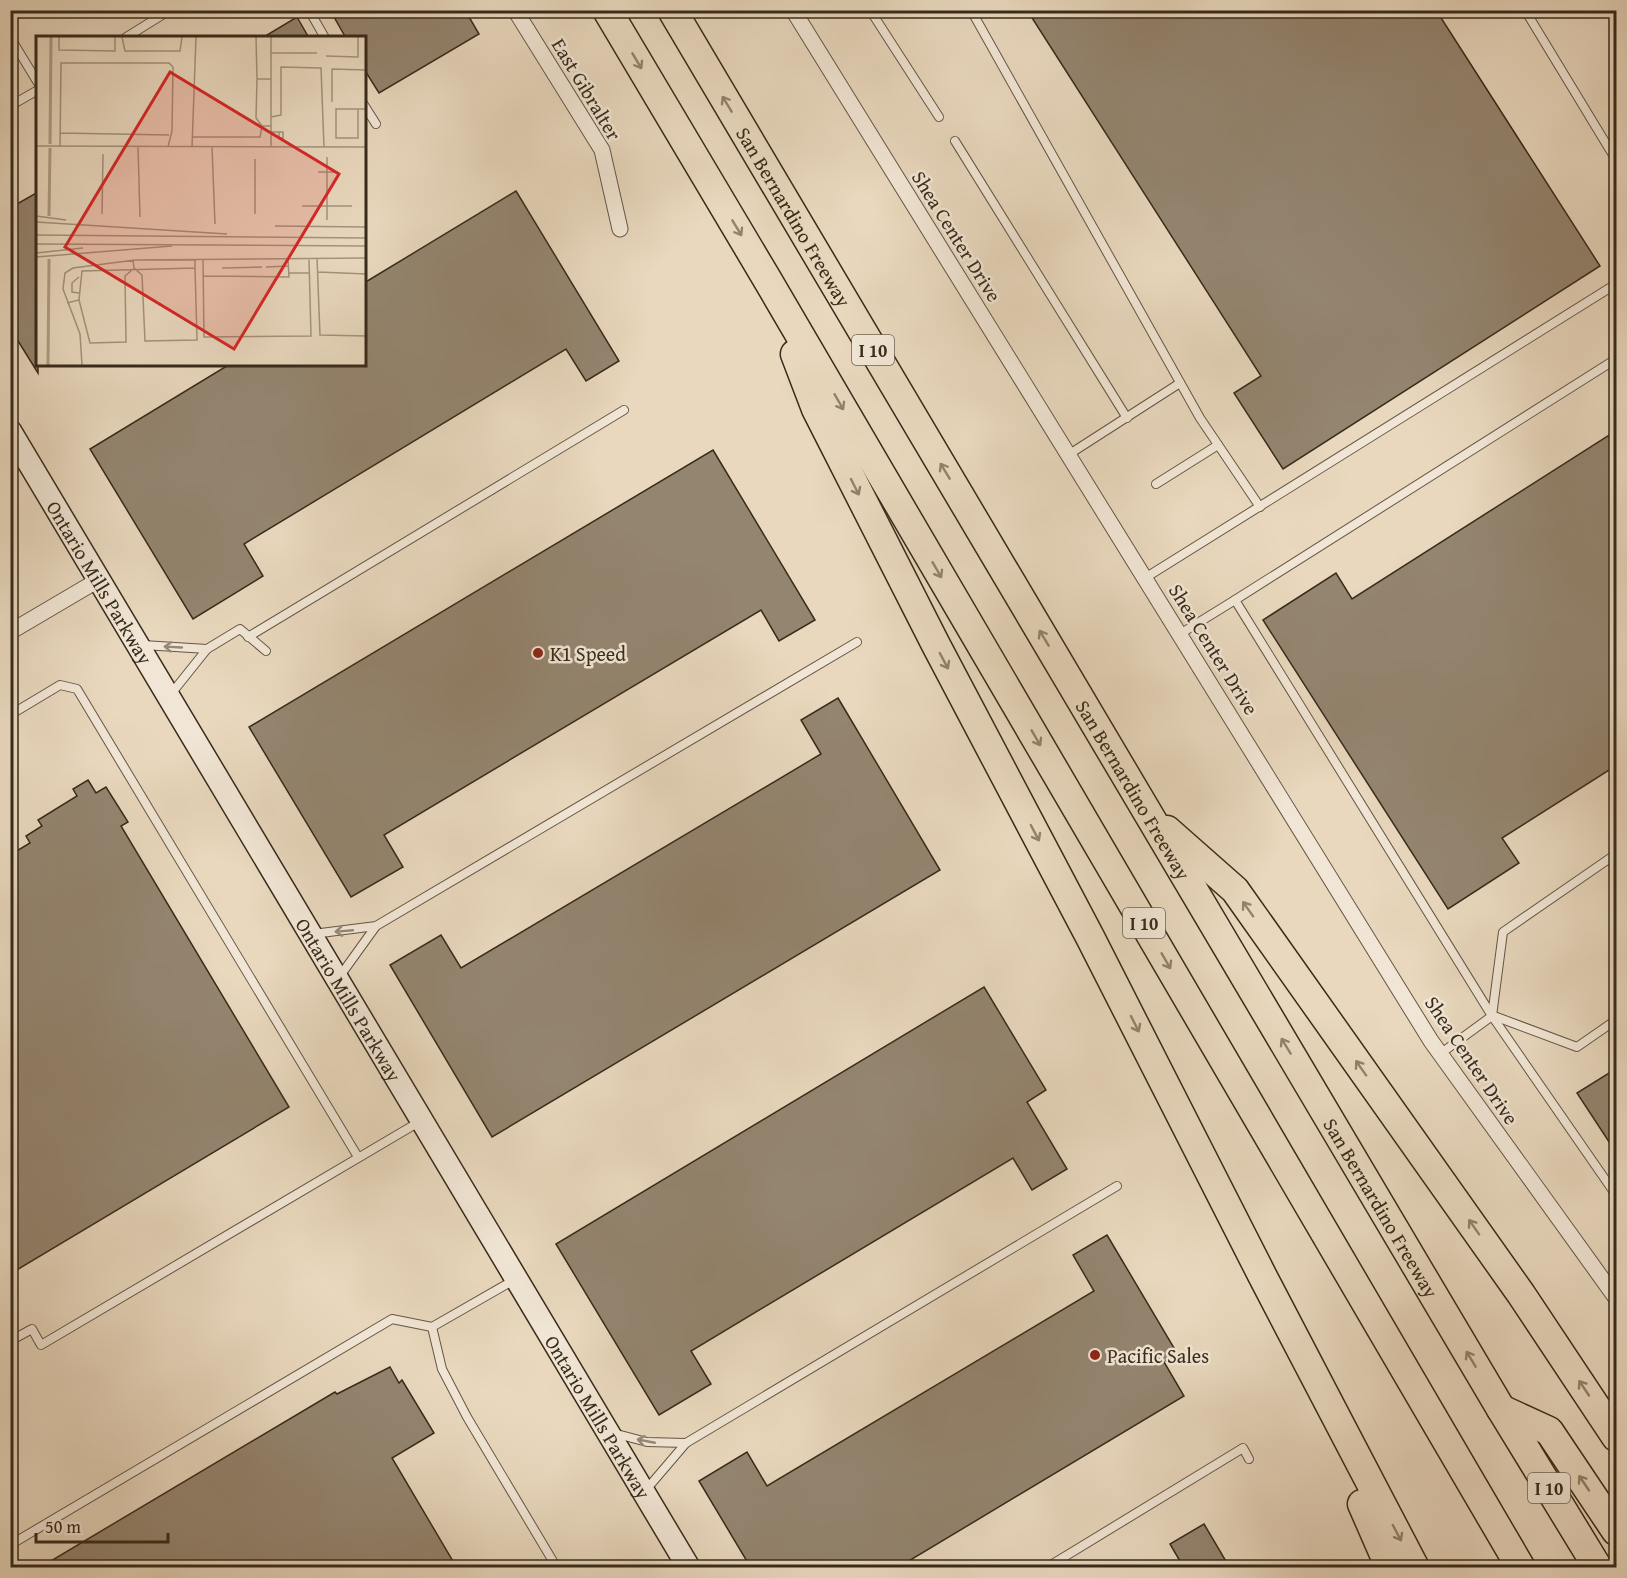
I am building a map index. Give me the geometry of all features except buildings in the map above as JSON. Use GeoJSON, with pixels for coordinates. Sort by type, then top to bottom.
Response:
{"type":"FeatureCollection","features":[{"type":"Feature","properties":{"kind":"highway","name":"I 10"},"geometry":{"type":"LineString","coordinates":[[607,10],[767,279],[1521,1568]]}},
{"type":"Feature","properties":{"kind":"highway","name":"San Bernardino Freeway"},"geometry":{"type":"LineString","coordinates":[[672,10],[1146,812],[1598,1568]]}},
{"type":"Feature","properties":{"kind":"highway"},"geometry":{"type":"LineString","coordinates":[[767,279],[816,409],[1415,1568]]}},
{"type":"Feature","properties":{"kind":"highway"},"geometry":{"type":"LineString","coordinates":[[1146,812],[1235,890],[1521,1294],[1617,1437]]}},
{"type":"Feature","properties":{"kind":"highway"},"geometry":{"type":"LineString","coordinates":[[1263,1277],[1390,1568]]}},
{"type":"Feature","properties":{"kind":"highway"},"geometry":{"type":"LineString","coordinates":[[1501,1409],[1549,1431],[1617,1531]]}},
{"type":"Feature","properties":{"kind":"main road","name":"Ontario Mills Parkway"},"geometry":{"type":"LineString","coordinates":[[10,430],[689,1568]]}},
{"type":"Feature","properties":{"kind":"street","name":"East Gibralter"},"geometry":{"type":"LineString","coordinates":[[515,10],[602,150],[620,230]]}},
{"type":"Feature","properties":{"kind":"street","name":"Shea Center Drive"},"geometry":{"type":"LineString","coordinates":[[793,10],[1440,1054],[1617,1298]]}},
{"type":"Feature","properties":{"kind":"street"},"geometry":{"type":"LineString","coordinates":[[10,632],[100,579]]}},
{"type":"Feature","properties":{"kind":"lane"},"geometry":{"type":"LineString","coordinates":[[128,36],[170,10]]}},
{"type":"Feature","properties":{"kind":"lane"},"geometry":{"type":"LineString","coordinates":[[309,10],[324,36]]}},
{"type":"Feature","properties":{"kind":"lane"},"geometry":{"type":"LineString","coordinates":[[870,10],[939,117]]}},
{"type":"Feature","properties":{"kind":"lane"},"geometry":{"type":"LineString","coordinates":[[971,10],[1180,383],[1218,446],[1260,507]]}},
{"type":"Feature","properties":{"kind":"lane"},"geometry":{"type":"LineString","coordinates":[[1524,10],[1617,160]]}},
{"type":"Feature","properties":{"kind":"lane"},"geometry":{"type":"LineString","coordinates":[[10,37],[36,80]]}},
{"type":"Feature","properties":{"kind":"lane"},"geometry":{"type":"LineString","coordinates":[[10,106],[36,91]]}},
{"type":"Feature","properties":{"kind":"lane"},"geometry":{"type":"LineString","coordinates":[[366,108],[376,124]]}},
{"type":"Feature","properties":{"kind":"lane"},"geometry":{"type":"LineString","coordinates":[[955,141],[1127,418]]}},
{"type":"Feature","properties":{"kind":"lane"},"geometry":{"type":"LineString","coordinates":[[1145,578],[1617,285]]}},
{"type":"Feature","properties":{"kind":"lane"},"geometry":{"type":"LineString","coordinates":[[1180,634],[1617,359]]}},
{"type":"Feature","properties":{"kind":"lane"},"geometry":{"type":"LineString","coordinates":[[1068,455],[1180,383]]}},
{"type":"Feature","properties":{"kind":"lane"},"geometry":{"type":"LineString","coordinates":[[248,637],[624,410]]}},
{"type":"Feature","properties":{"kind":"lane"},"geometry":{"type":"LineString","coordinates":[[1155,484],[1218,446]]}},
{"type":"Feature","properties":{"kind":"lane"},"geometry":{"type":"LineString","coordinates":[[1235,600],[1492,1016],[1617,1195]]}},
{"type":"Feature","properties":{"kind":"lane"},"geometry":{"type":"LineString","coordinates":[[169,696],[207,649],[240,629],[266,651]]}},
{"type":"Feature","properties":{"kind":"lane"},"geometry":{"type":"LineString","coordinates":[[338,978],[376,926],[857,642]]}},
{"type":"Feature","properties":{"kind":"lane"},"geometry":{"type":"LineString","coordinates":[[139,645],[207,649]]}},
{"type":"Feature","properties":{"kind":"lane"},"geometry":{"type":"LineString","coordinates":[[10,715],[60,685],[77,689],[358,1157]]}},
{"type":"Feature","properties":{"kind":"lane"},"geometry":{"type":"LineString","coordinates":[[1440,1054],[1492,1016],[1503,932],[1617,854]]}},
{"type":"Feature","properties":{"kind":"lane"},"geometry":{"type":"LineString","coordinates":[[312,934],[376,926]]}},
{"type":"Feature","properties":{"kind":"lane"},"geometry":{"type":"LineString","coordinates":[[1492,1016],[1577,1047],[1617,1020]]}},
{"type":"Feature","properties":{"kind":"lane"},"geometry":{"type":"LineString","coordinates":[[10,1341],[32,1329],[41,1344],[422,1119]]}},
{"type":"Feature","properties":{"kind":"lane"},"geometry":{"type":"LineString","coordinates":[[644,1492],[686,1443],[1118,1186]]}},
{"type":"Feature","properties":{"kind":"lane"},"geometry":{"type":"LineString","coordinates":[[10,1545],[392,1319],[432,1326],[517,1278]]}},
{"type":"Feature","properties":{"kind":"lane"},"geometry":{"type":"LineString","coordinates":[[432,1326],[442,1369],[467,1417],[557,1568]]}},
{"type":"Feature","properties":{"kind":"lane"},"geometry":{"type":"LineString","coordinates":[[608,1432],[647,1442],[686,1443]]}},
{"type":"Feature","properties":{"kind":"lane"},"geometry":{"type":"LineString","coordinates":[[1046,1568],[1243,1448],[1249,1460]]}},
{"type":"Feature","properties":{"kind":"place","name":"K1 Speed"},"geometry":{"type":"Point","coordinates":[538,653]}},
{"type":"Feature","properties":{"kind":"place","name":"Pacific Sales"},"geometry":{"type":"Point","coordinates":[1095,1355]}}]}
